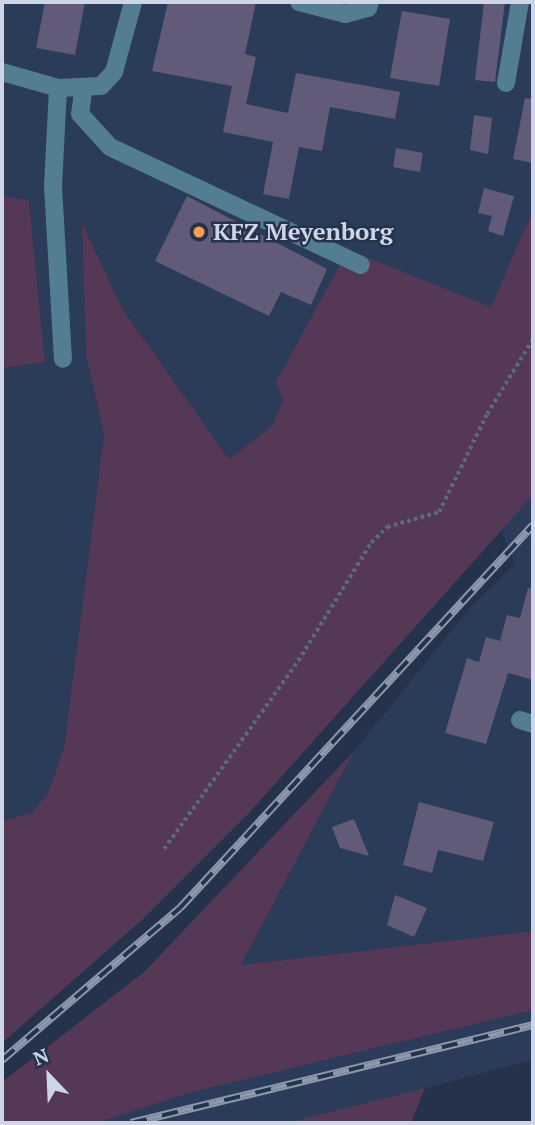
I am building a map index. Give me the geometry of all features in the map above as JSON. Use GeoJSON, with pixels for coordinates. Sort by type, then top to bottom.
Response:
{"type":"FeatureCollection","features":[{"type":"Feature","properties":{"kind":"street"},"geometry":{"type":"LineString","coordinates":[[2,72],[58,88],[83,91],[101,86],[114,72],[133,2]]}},
{"type":"Feature","properties":{"kind":"street"},"geometry":{"type":"LineString","coordinates":[[299,2],[345,14],[368,8],[370,2]]}},
{"type":"Feature","properties":{"kind":"street"},"geometry":{"type":"LineString","coordinates":[[506,83],[520,2]]}},
{"type":"Feature","properties":{"kind":"street"},"geometry":{"type":"LineString","coordinates":[[58,88],[53,186],[62,359]]}},
{"type":"Feature","properties":{"kind":"street"},"geometry":{"type":"LineString","coordinates":[[83,91],[80,114],[110,147],[361,265]]}},
{"type":"Feature","properties":{"kind":"path"},"geometry":{"type":"LineString","coordinates":[[164,849],[298,661],[371,543],[387,527],[439,512],[486,414],[533,339]]}},
{"type":"Feature","properties":{"kind":"shaded area"},"geometry":{"type":"Polygon","coordinates":[[[2,2],[533,2],[533,209],[492,308],[283,400],[272,426],[229,459],[123,310],[82,224],[86,355],[104,435],[64,748],[48,793],[32,813],[3,821],[2,368],[45,362],[29,200],[2,196],[2,2]]]}},
{"type":"Feature","properties":{"kind":"shaded area"},"geometry":{"type":"Polygon","coordinates":[[[2,196],[29,200],[45,362],[2,368],[2,196]]]}},
{"type":"Feature","properties":{"kind":"shaded area"},"geometry":{"type":"Polygon","coordinates":[[[533,210],[533,495],[250,812],[143,919],[2,1043],[2,821],[32,813],[48,793],[64,748],[104,435],[86,355],[82,223],[123,310],[229,459],[272,426],[283,400],[276,382],[348,250],[491,307],[533,210]]]}},
{"type":"Feature","properties":{"kind":"shaded area"},"geometry":{"type":"Polygon","coordinates":[[[533,495],[533,931],[241,965],[354,751],[470,608],[515,564],[500,528],[533,495]]]}},
{"type":"Feature","properties":{"kind":"shaded area"},"geometry":{"type":"Polygon","coordinates":[[[354,751],[241,965],[533,931],[533,1010],[189,1093],[97,1123],[2,1123],[2,1082],[144,972],[354,751]]]}},
{"type":"Feature","properties":{"kind":"shaded area"},"geometry":{"type":"Polygon","coordinates":[[[533,1010],[533,1060],[425,1088],[285,1123],[97,1123],[189,1093],[533,1010]]]}},
{"type":"Feature","properties":{"kind":"shaded area"},"geometry":{"type":"Polygon","coordinates":[[[425,1088],[411,1123],[285,1123],[425,1088]]]}},
{"type":"Feature","properties":{"kind":"building"},"geometry":{"type":"Polygon","coordinates":[[[45,2],[85,2],[75,55],[36,48],[45,2]]]}},
{"type":"Feature","properties":{"kind":"building"},"geometry":{"type":"Polygon","coordinates":[[[168,2],[256,2],[245,54],[256,57],[246,104],[288,113],[296,73],[400,92],[395,119],[330,107],[322,151],[299,147],[289,199],[263,194],[273,142],[223,132],[232,86],[152,71],[168,2]]]}},
{"type":"Feature","properties":{"kind":"building"},"geometry":{"type":"Polygon","coordinates":[[[484,2],[505,2],[495,82],[475,80],[484,2]]]}},
{"type":"Feature","properties":{"kind":"building"},"geometry":{"type":"Polygon","coordinates":[[[402,11],[450,19],[439,86],[390,78],[402,11]]]}},
{"type":"Feature","properties":{"kind":"building"},"geometry":{"type":"Polygon","coordinates":[[[525,98],[533,99],[533,163],[513,159],[525,98]]]}},
{"type":"Feature","properties":{"kind":"building"},"geometry":{"type":"Polygon","coordinates":[[[474,115],[492,118],[488,154],[470,150],[474,115]]]}},
{"type":"Feature","properties":{"kind":"building"},"geometry":{"type":"Polygon","coordinates":[[[396,148],[423,153],[420,172],[393,167],[396,148]]]}},
{"type":"Feature","properties":{"kind":"building"},"geometry":{"type":"Polygon","coordinates":[[[484,188],[514,196],[503,236],[488,231],[492,216],[478,213],[484,188]]]}},
{"type":"Feature","properties":{"kind":"building"},"geometry":{"type":"Polygon","coordinates":[[[187,196],[327,269],[311,305],[281,292],[269,316],[155,261],[187,196]]]}},
{"type":"Feature","properties":{"kind":"building"},"geometry":{"type":"Polygon","coordinates":[[[528,588],[533,589],[533,680],[508,673],[486,744],[445,733],[467,658],[479,662],[486,637],[500,641],[507,615],[520,618],[528,588]]]}},
{"type":"Feature","properties":{"kind":"building"},"geometry":{"type":"Polygon","coordinates":[[[419,802],[494,822],[483,861],[438,850],[432,873],[403,865],[419,802]]]}},
{"type":"Feature","properties":{"kind":"building"},"geometry":{"type":"Polygon","coordinates":[[[354,819],[369,856],[340,848],[332,827],[354,819]]]}},
{"type":"Feature","properties":{"kind":"building"},"geometry":{"type":"Polygon","coordinates":[[[395,895],[427,908],[414,937],[387,925],[395,895]]]}},
{"type":"Feature","properties":{"kind":"railway"},"geometry":{"type":"LineString","coordinates":[[2,1060],[180,908],[533,525]]}},
{"type":"Feature","properties":{"kind":"railway"},"geometry":{"type":"LineString","coordinates":[[131,1123],[533,1025]]}},
{"type":"Feature","properties":{"kind":"place","name":"KFZ Meyenborg"},"geometry":{"type":"Point","coordinates":[199,232]}}]}
